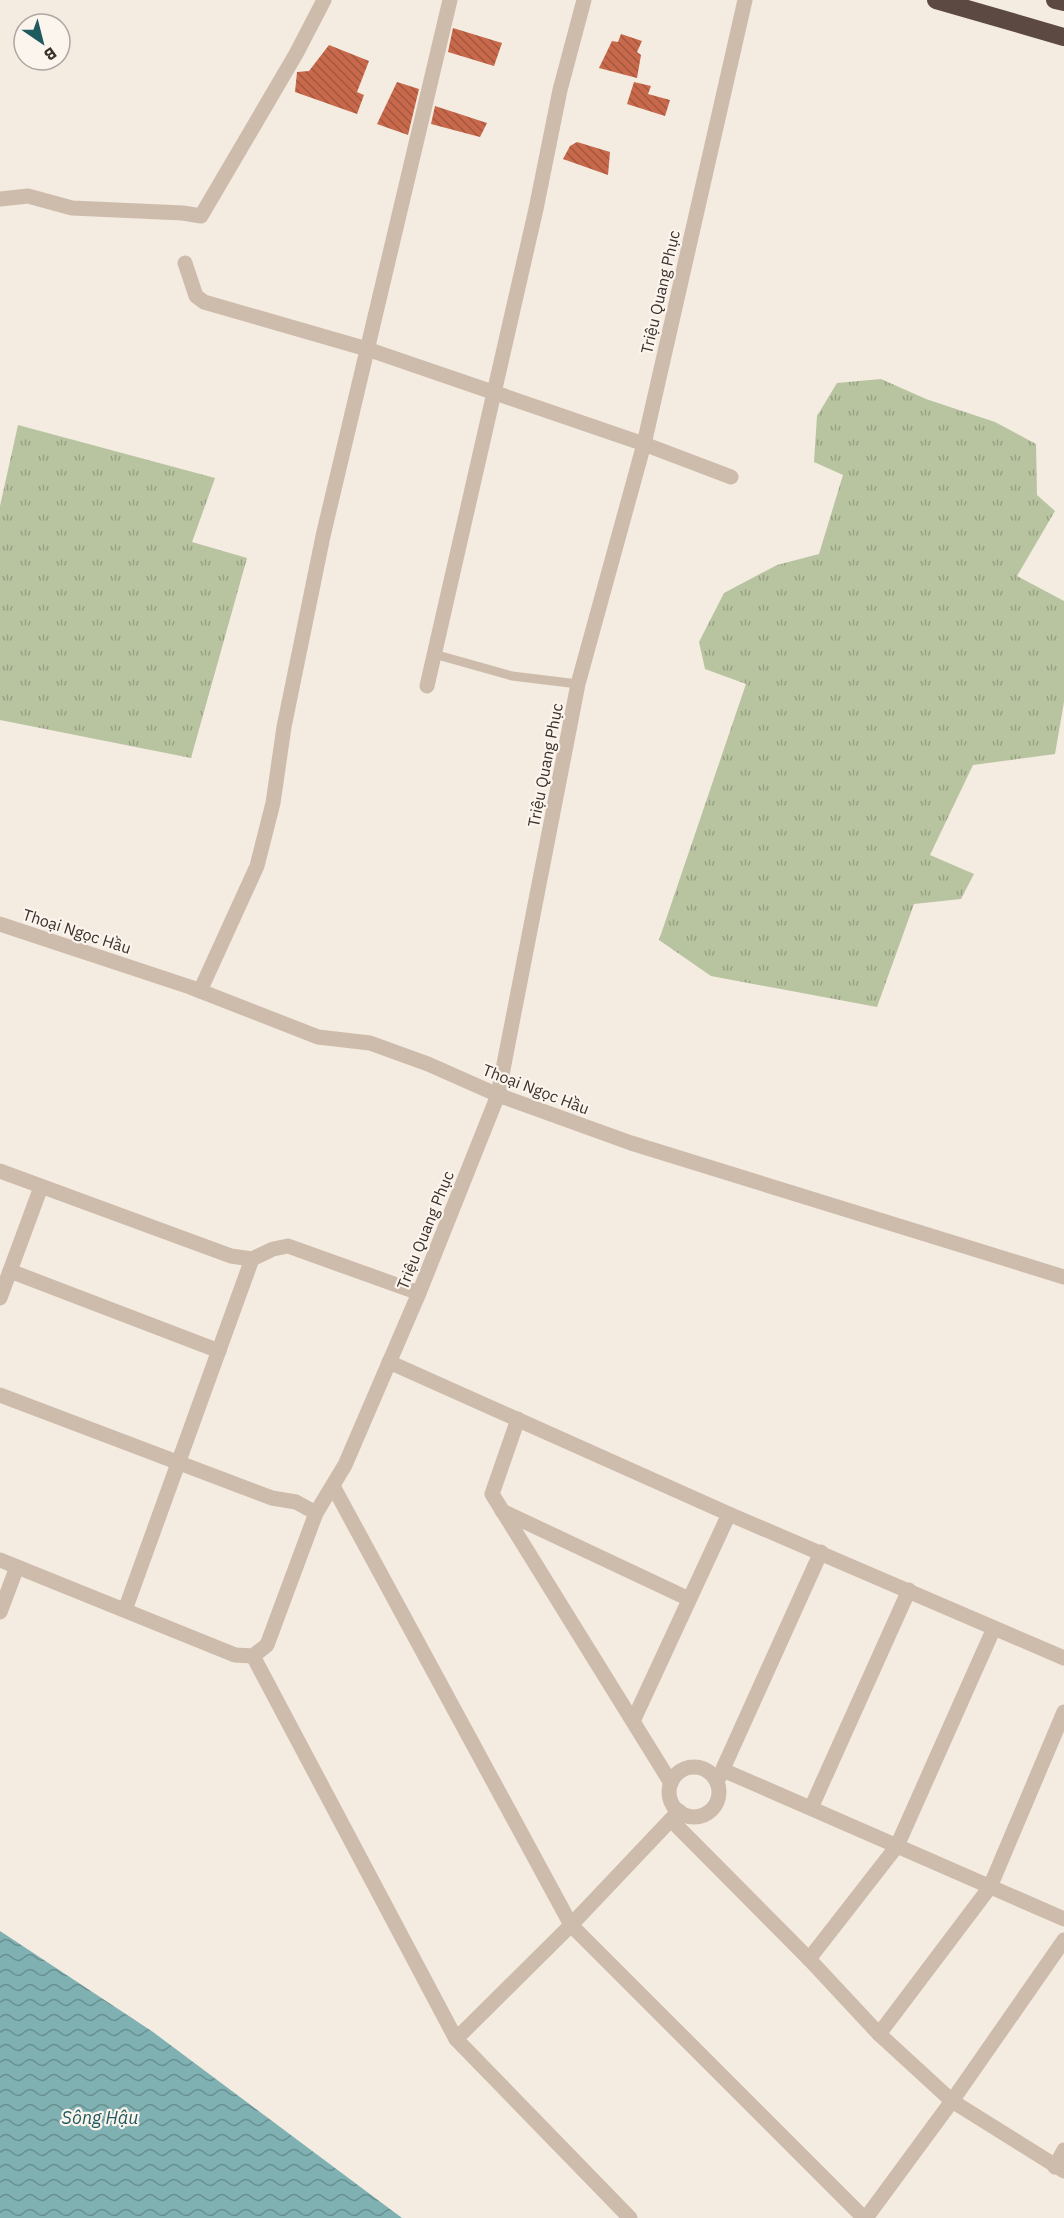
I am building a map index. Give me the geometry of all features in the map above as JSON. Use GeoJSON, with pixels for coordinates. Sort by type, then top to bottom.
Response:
{"type":"FeatureCollection","features":[{"type":"Feature","properties":{"kind":"highway"},"geometry":{"type":"LineString","coordinates":[[936,0],[1064,37]]}},
{"type":"Feature","properties":{"kind":"highway"},"geometry":{"type":"LineString","coordinates":[[1055,0],[1064,2]]}},
{"type":"Feature","properties":{"kind":"street"},"geometry":{"type":"LineString","coordinates":[[0,199],[28,196],[72,208],[183,213],[201,216],[296,54],[324,0]]}},
{"type":"Feature","properties":{"kind":"street"},"geometry":{"type":"LineString","coordinates":[[200,990],[257,866],[273,803],[284,728],[323,536],[450,0]]}},
{"type":"Feature","properties":{"kind":"street"},"geometry":{"type":"LineString","coordinates":[[427,686],[536,210],[558,101],[584,0]]}},
{"type":"Feature","properties":{"kind":"street","name":"Triệu Quang Phục"},"geometry":{"type":"LineString","coordinates":[[253,1656],[267,1645],[316,1513],[345,1466],[419,1293],[498,1095],[578,684],[644,444],[745,0]]}},
{"type":"Feature","properties":{"kind":"street"},"geometry":{"type":"LineString","coordinates":[[185,263],[196,296],[204,302],[367,349],[644,444],[731,477]]}},
{"type":"Feature","properties":{"kind":"street","name":"Thoại Ngọc Hầu"},"geometry":{"type":"LineString","coordinates":[[0,924],[200,990],[318,1037],[370,1043],[428,1064],[498,1095],[642,1147],[1064,1277]]}},
{"type":"Feature","properties":{"kind":"street"},"geometry":{"type":"LineString","coordinates":[[0,1171],[231,1256],[252,1259],[273,1249],[288,1246],[419,1293]]}},
{"type":"Feature","properties":{"kind":"street"},"geometry":{"type":"LineString","coordinates":[[0,1298],[41,1187]]}},
{"type":"Feature","properties":{"kind":"street"},"geometry":{"type":"LineString","coordinates":[[124,1610],[252,1259]]}},
{"type":"Feature","properties":{"kind":"street"},"geometry":{"type":"LineString","coordinates":[[10,1271],[219,1351]]}},
{"type":"Feature","properties":{"kind":"street"},"geometry":{"type":"LineString","coordinates":[[389,1362],[729,1514],[1064,1658]]}},
{"type":"Feature","properties":{"kind":"street"},"geometry":{"type":"LineString","coordinates":[[0,1395],[272,1498],[296,1502],[316,1513]]}},
{"type":"Feature","properties":{"kind":"street"},"geometry":{"type":"LineString","coordinates":[[518,1419],[492,1494],[634,1719],[671,1783],[671,1799],[675,1816],[879,2034],[952,2101],[1060,2169],[1064,2150]]}},
{"type":"Feature","properties":{"kind":"street"},"geometry":{"type":"LineString","coordinates":[[333,1485],[571,1925],[865,2218],[952,2101],[1064,1940]]}},
{"type":"Feature","properties":{"kind":"street"},"geometry":{"type":"LineString","coordinates":[[502,1511],[689,1599]]}},
{"type":"Feature","properties":{"kind":"street"},"geometry":{"type":"LineString","coordinates":[[634,1719],[729,1514]]}},
{"type":"Feature","properties":{"kind":"street"},"geometry":{"type":"LineString","coordinates":[[456,2038],[571,1925],[675,1816],[694,1816],[709,1812],[718,1799],[720,1776],[821,1552]]}},
{"type":"Feature","properties":{"kind":"street"},"geometry":{"type":"LineString","coordinates":[[0,1560],[222,1650],[253,1656],[456,2038],[630,2218]]}},
{"type":"Feature","properties":{"kind":"street"},"geometry":{"type":"LineString","coordinates":[[0,1612],[17,1567]]}},
{"type":"Feature","properties":{"kind":"street"},"geometry":{"type":"LineString","coordinates":[[811,1808],[909,1590]]}},
{"type":"Feature","properties":{"kind":"street"},"geometry":{"type":"LineString","coordinates":[[809,1959],[897,1846],[994,1628]]}},
{"type":"Feature","properties":{"kind":"street"},"geometry":{"type":"LineString","coordinates":[[879,2034],[990,1887],[1064,1712]]}},
{"type":"Feature","properties":{"kind":"street"},"geometry":{"type":"LineString","coordinates":[[671,1783],[676,1775],[690,1767],[706,1770],[713,1775],[811,1808],[1064,1919]]}},
{"type":"Feature","properties":{"kind":"lane"},"geometry":{"type":"LineString","coordinates":[[434,654],[512,676],[578,684]]}},
{"type":"Feature","properties":{"kind":"green space"},"geometry":{"type":"Polygon","coordinates":[[[881,379],[926,399],[995,422],[1036,444],[1037,495],[1055,511],[1017,576],[1064,601],[1064,702],[1055,754],[973,765],[930,855],[974,874],[961,899],[914,904],[877,1007],[711,976],[659,940],[746,684],[705,669],[699,642],[724,593],[777,565],[819,554],[843,475],[814,462],[817,416],[837,383],[881,379]]]}},
{"type":"Feature","properties":{"kind":"green space"},"geometry":{"type":"Polygon","coordinates":[[[18,425],[215,478],[192,542],[247,558],[191,758],[0,720],[0,506],[18,425]]]}},
{"type":"Feature","properties":{"kind":"water","name":"Sông Hậu"},"geometry":{"type":"Polygon","coordinates":[[[0,1931],[153,2032],[402,2218],[0,2218],[0,1931]]]}},
{"type":"Feature","properties":{"kind":"building"},"geometry":{"type":"Polygon","coordinates":[[[453,28],[502,43],[494,66],[448,52],[453,28]]]}},
{"type":"Feature","properties":{"kind":"building"},"geometry":{"type":"Polygon","coordinates":[[[621,34],[642,41],[637,52],[641,55],[637,78],[599,68],[612,41],[618,42],[621,34]]]}},
{"type":"Feature","properties":{"kind":"building"},"geometry":{"type":"Polygon","coordinates":[[[329,45],[369,61],[357,92],[364,95],[357,114],[295,92],[297,72],[309,71],[329,45]]]}},
{"type":"Feature","properties":{"kind":"building"},"geometry":{"type":"Polygon","coordinates":[[[397,82],[419,89],[408,135],[377,124],[397,82]]]}},
{"type":"Feature","properties":{"kind":"building"},"geometry":{"type":"Polygon","coordinates":[[[634,82],[651,86],[648,94],[670,100],[665,116],[627,104],[634,82]]]}},
{"type":"Feature","properties":{"kind":"building"},"geometry":{"type":"Polygon","coordinates":[[[435,106],[487,123],[480,137],[431,124],[435,106]]]}},
{"type":"Feature","properties":{"kind":"building"},"geometry":{"type":"Polygon","coordinates":[[[577,142],[610,152],[608,175],[563,159],[570,146],[577,142]]]}}]}
